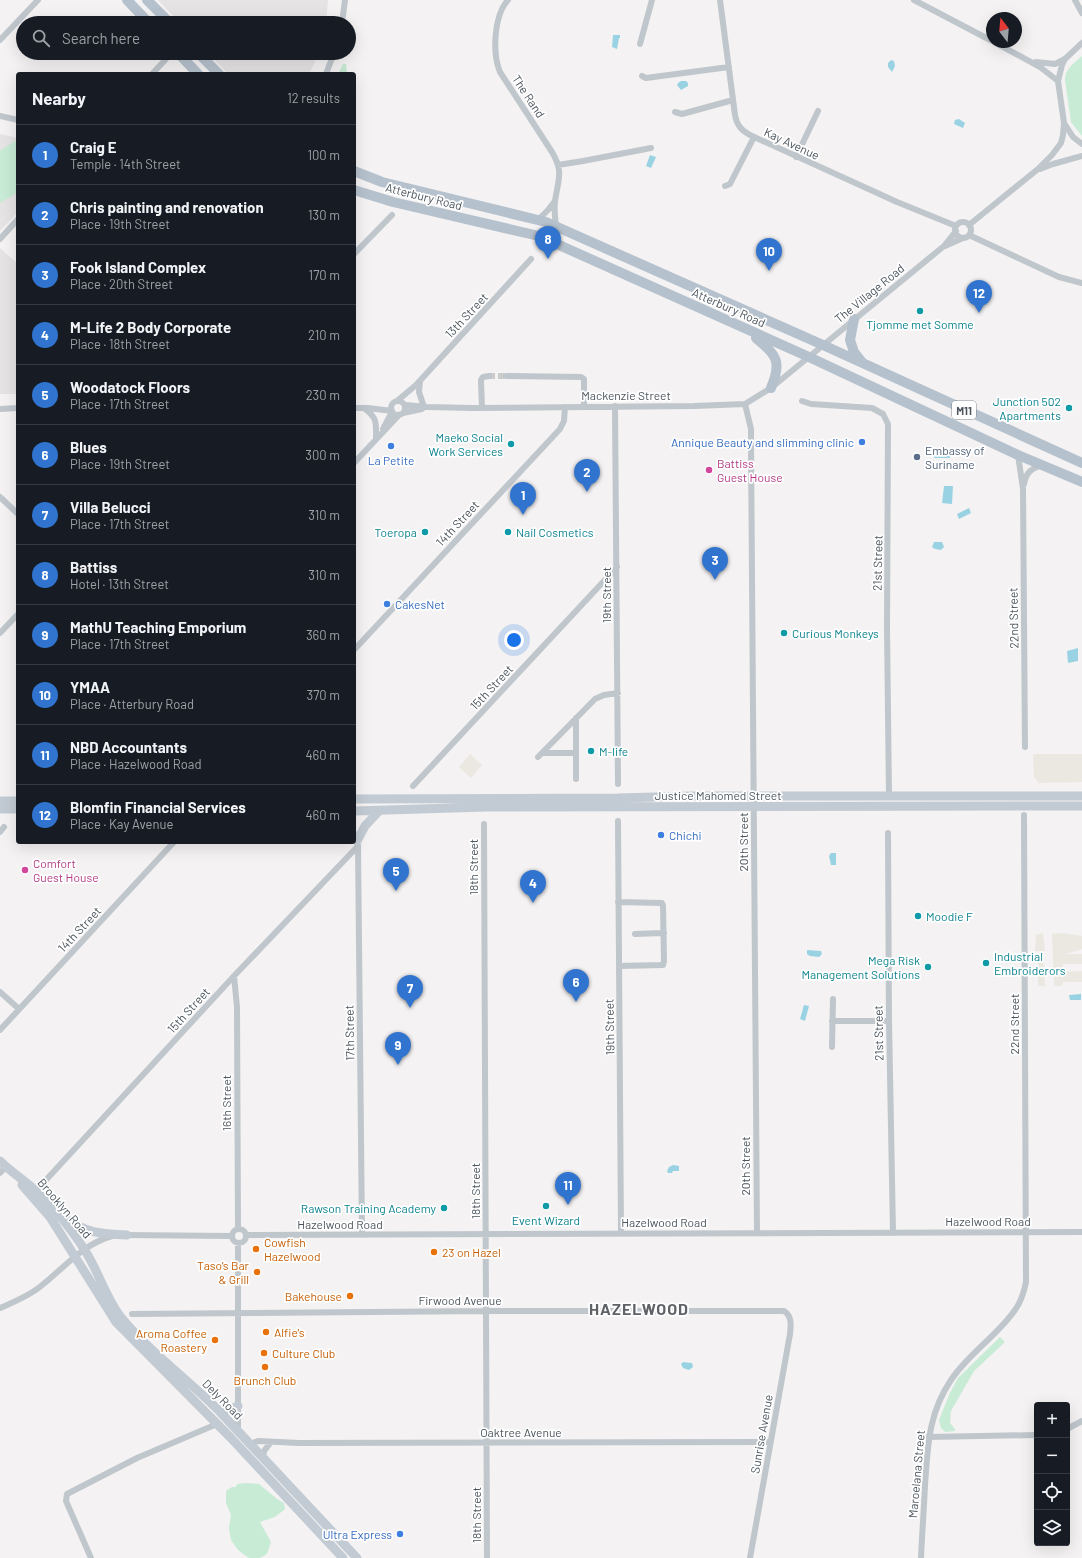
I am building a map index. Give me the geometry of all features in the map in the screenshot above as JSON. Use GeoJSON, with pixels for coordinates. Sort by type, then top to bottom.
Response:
{"type":"FeatureCollection","features":[{"type":"Feature","properties":{"kind":"main road"},"geometry":{"type":"LineString","coordinates":[[127,0],[142,16]]}},
{"type":"Feature","properties":{"kind":"main road"},"geometry":{"type":"LineString","coordinates":[[148,0],[163,16]]}},
{"type":"Feature","properties":{"kind":"main road"},"geometry":{"type":"LineString","coordinates":[[185,60],[196,72]]}},
{"type":"Feature","properties":{"kind":"main road"},"geometry":{"type":"LineString","coordinates":[[205,60],[217,72]]}},
{"type":"Feature","properties":{"kind":"main road","name":"Atterbury Road"},"geometry":{"type":"LineString","coordinates":[[356,172],[382,182],[538,220],[556,226],[864,363],[1082,463]]}},
{"type":"Feature","properties":{"kind":"main road","name":"Atterbury Road"},"geometry":{"type":"LineString","coordinates":[[356,191],[393,202],[538,236],[809,357],[1018,455],[1082,482]]}},
{"type":"Feature","properties":{"kind":"main road"},"geometry":{"type":"LineString","coordinates":[[854,319],[850,335],[851,346],[864,363]]}},
{"type":"Feature","properties":{"kind":"main road"},"geometry":{"type":"LineString","coordinates":[[735,324],[771,350],[777,365],[776,376],[771,388]]}},
{"type":"Feature","properties":{"kind":"main road","name":"Justice Mahomed Street"},"geometry":{"type":"LineString","coordinates":[[356,799],[618,798],[692,796],[1082,796]]}},
{"type":"Feature","properties":{"kind":"main road"},"geometry":{"type":"LineString","coordinates":[[0,801],[16,801]]}},
{"type":"Feature","properties":{"kind":"main road","name":"Justice Mahomed Street"},"geometry":{"type":"LineString","coordinates":[[356,811],[486,807],[1082,806]]}},
{"type":"Feature","properties":{"kind":"main road"},"geometry":{"type":"LineString","coordinates":[[0,810],[16,809]]}},
{"type":"Feature","properties":{"kind":"main road"},"geometry":{"type":"LineString","coordinates":[[356,840],[365,826],[379,811]]}},
{"type":"Feature","properties":{"kind":"main road","name":"Brooklyn Road"},"geometry":{"type":"LineString","coordinates":[[3,1167],[55,1212],[84,1249]]}},
{"type":"Feature","properties":{"kind":"main road","name":"Brooklyn Road"},"geometry":{"type":"LineString","coordinates":[[33,1193],[50,1216],[75,1256]]}},
{"type":"Feature","properties":{"kind":"main road"},"geometry":{"type":"LineString","coordinates":[[55,1212],[82,1229],[98,1233],[127,1235]]}},
{"type":"Feature","properties":{"kind":"main road","name":"Dely Road"},"geometry":{"type":"LineString","coordinates":[[84,1249],[120,1316],[161,1358],[206,1397],[357,1558]]}},
{"type":"Feature","properties":{"kind":"main road","name":"Dely Road"},"geometry":{"type":"LineString","coordinates":[[75,1256],[116,1322],[217,1424],[343,1558]]}},
{"type":"Feature","properties":{"kind":"main road"},"geometry":{"type":"LineString","coordinates":[[221,1413],[238,1406]]}},
{"type":"Feature","properties":{"kind":"main road"},"geometry":{"type":"LineString","coordinates":[[238,1430],[240,1440],[258,1467]]}},
{"type":"Feature","properties":{"kind":"street"},"geometry":{"type":"LineString","coordinates":[[23,16],[38,0]]}},
{"type":"Feature","properties":{"kind":"street"},"geometry":{"type":"LineString","coordinates":[[343,16],[345,0]]}},
{"type":"Feature","properties":{"kind":"street","name":"The Rand"},"geometry":{"type":"LineString","coordinates":[[508,0],[500,13],[495,48],[497,64],[500,72],[552,152],[558,165],[560,175],[555,201],[556,226]]}},
{"type":"Feature","properties":{"kind":"street"},"geometry":{"type":"LineString","coordinates":[[640,44],[652,0]]}},
{"type":"Feature","properties":{"kind":"street","name":"Kay Avenue"},"geometry":{"type":"LineString","coordinates":[[720,0],[735,115],[739,127],[744,132],[754,138],[956,229]]}},
{"type":"Feature","properties":{"kind":"street"},"geometry":{"type":"LineString","coordinates":[[914,0],[986,37]]}},
{"type":"Feature","properties":{"kind":"street"},"geometry":{"type":"LineString","coordinates":[[1075,0],[1082,13]]}},
{"type":"Feature","properties":{"kind":"street"},"geometry":{"type":"LineString","coordinates":[[0,40],[16,23]]}},
{"type":"Feature","properties":{"kind":"street"},"geometry":{"type":"LineString","coordinates":[[969,225],[1038,169],[1058,148],[1063,135],[1064,123],[1058,81],[1062,65],[1082,43]]}},
{"type":"Feature","properties":{"kind":"street"},"geometry":{"type":"LineString","coordinates":[[1006,48],[1045,70],[1058,81]]}},
{"type":"Feature","properties":{"kind":"street"},"geometry":{"type":"LineString","coordinates":[[1030,61],[1051,64],[1058,63],[1066,59]]}},
{"type":"Feature","properties":{"kind":"street"},"geometry":{"type":"LineString","coordinates":[[154,72],[165,60]]}},
{"type":"Feature","properties":{"kind":"street"},"geometry":{"type":"LineString","coordinates":[[327,72],[331,60]]}},
{"type":"Feature","properties":{"kind":"street"},"geometry":{"type":"LineString","coordinates":[[642,76],[646,78],[729,68]]}},
{"type":"Feature","properties":{"kind":"street"},"geometry":{"type":"LineString","coordinates":[[675,112],[682,114],[733,100]]}},
{"type":"Feature","properties":{"kind":"street"},"geometry":{"type":"LineString","coordinates":[[796,157],[818,111]]}},
{"type":"Feature","properties":{"kind":"street"},"geometry":{"type":"LineString","coordinates":[[0,116],[16,120]]}},
{"type":"Feature","properties":{"kind":"street"},"geometry":{"type":"LineString","coordinates":[[1064,123],[1072,137],[1082,144]]}},
{"type":"Feature","properties":{"kind":"street"},"geometry":{"type":"LineString","coordinates":[[725,186],[730,184],[754,138]]}},
{"type":"Feature","properties":{"kind":"street"},"geometry":{"type":"LineString","coordinates":[[558,165],[651,148]]}},
{"type":"Feature","properties":{"kind":"street"},"geometry":{"type":"LineString","coordinates":[[1038,169],[1082,156]]}},
{"type":"Feature","properties":{"kind":"street"},"geometry":{"type":"LineString","coordinates":[[538,220],[555,201]]}},
{"type":"Feature","properties":{"kind":"street"},"geometry":{"type":"LineString","coordinates":[[356,252],[392,215]]}},
{"type":"Feature","properties":{"kind":"street"},"geometry":{"type":"LineString","coordinates":[[0,239],[16,222]]}},
{"type":"Feature","properties":{"kind":"street"},"geometry":{"type":"LineString","coordinates":[[962,222],[969,225],[971,230],[969,235],[944,246],[962,222]]}},
{"type":"Feature","properties":{"kind":"street"},"geometry":{"type":"LineString","coordinates":[[956,229],[958,236],[963,238]]}},
{"type":"Feature","properties":{"kind":"street"},"geometry":{"type":"LineString","coordinates":[[969,235],[1059,277],[1082,284]]}},
{"type":"Feature","properties":{"kind":"street","name":"The Village Road"},"geometry":{"type":"LineString","coordinates":[[809,357],[944,246]]}},
{"type":"Feature","properties":{"kind":"street","name":"13th Street"},"geometry":{"type":"LineString","coordinates":[[395,402],[418,383],[532,259]]}},
{"type":"Feature","properties":{"kind":"street"},"geometry":{"type":"LineString","coordinates":[[745,404],[771,388],[809,357]]}},
{"type":"Feature","properties":{"kind":"street"},"geometry":{"type":"LineString","coordinates":[[482,408],[481,380],[483,377],[489,376]]}},
{"type":"Feature","properties":{"kind":"street"},"geometry":{"type":"LineString","coordinates":[[506,376],[581,377],[584,379],[584,406]]}},
{"type":"Feature","properties":{"kind":"street"},"geometry":{"type":"LineString","coordinates":[[418,383],[419,392],[425,407]]}},
{"type":"Feature","properties":{"kind":"street","name":"13th Street"},"geometry":{"type":"LineString","coordinates":[[404,404],[418,383]]}},
{"type":"Feature","properties":{"kind":"street","name":"21st Street"},"geometry":{"type":"LineString","coordinates":[[802,401],[811,404],[872,408],[883,414],[888,424],[889,796]]}},
{"type":"Feature","properties":{"kind":"street"},"geometry":{"type":"LineString","coordinates":[[381,434],[395,402]]}},
{"type":"Feature","properties":{"kind":"street"},"geometry":{"type":"LineString","coordinates":[[356,461],[405,410],[404,404],[401,402],[366,408]]}},
{"type":"Feature","properties":{"kind":"street","name":"Mackenzie Street"},"geometry":{"type":"LineString","coordinates":[[404,404],[425,407],[482,408],[745,404]]}},
{"type":"Feature","properties":{"kind":"street","name":"20th Street"},"geometry":{"type":"LineString","coordinates":[[745,404],[752,445],[753,806],[757,1233]]}},
{"type":"Feature","properties":{"kind":"street","name":"14th Street"},"geometry":{"type":"LineString","coordinates":[[356,648],[560,430],[564,422],[566,406]]}},
{"type":"Feature","properties":{"kind":"street","name":"19th Street"},"geometry":{"type":"LineString","coordinates":[[615,406],[618,784]]}},
{"type":"Feature","properties":{"kind":"street","name":"Mackenzie Street"},"geometry":{"type":"LineString","coordinates":[[401,414],[425,407]]}},
{"type":"Feature","properties":{"kind":"street"},"geometry":{"type":"LineString","coordinates":[[0,409],[16,408]]}},
{"type":"Feature","properties":{"kind":"street"},"geometry":{"type":"LineString","coordinates":[[356,408],[392,411],[395,414],[401,414]]}},
{"type":"Feature","properties":{"kind":"street"},"geometry":{"type":"LineString","coordinates":[[366,408],[375,419],[376,439]]}},
{"type":"Feature","properties":{"kind":"street","name":"22nd Street"},"geometry":{"type":"LineString","coordinates":[[1018,455],[1022,489],[1025,746]]}},
{"type":"Feature","properties":{"kind":"street","name":"22nd Street"},"geometry":{"type":"LineString","coordinates":[[1022,489],[1027,472],[1033,468],[1043,465]]}},
{"type":"Feature","properties":{"kind":"street"},"geometry":{"type":"LineString","coordinates":[[0,497],[16,512]]}},
{"type":"Feature","properties":{"kind":"street","name":"15th Street"},"geometry":{"type":"LineString","coordinates":[[413,786],[617,567]]}},
{"type":"Feature","properties":{"kind":"street"},"geometry":{"type":"LineString","coordinates":[[0,633],[16,616]]}},
{"type":"Feature","properties":{"kind":"street"},"geometry":{"type":"LineString","coordinates":[[576,753],[540,755],[596,699],[604,695],[618,693]]}},
{"type":"Feature","properties":{"kind":"street"},"geometry":{"type":"LineString","coordinates":[[576,718],[576,779]]}},
{"type":"Feature","properties":{"kind":"street","name":"22nd Street"},"geometry":{"type":"LineString","coordinates":[[1024,816],[1026,1232]]}},
{"type":"Feature","properties":{"kind":"street","name":"19th Street"},"geometry":{"type":"LineString","coordinates":[[618,821],[622,1233]]}},
{"type":"Feature","properties":{"kind":"street","name":"18th Street"},"geometry":{"type":"LineString","coordinates":[[484,824],[487,1558]]}},
{"type":"Feature","properties":{"kind":"street","name":"21st Street"},"geometry":{"type":"LineString","coordinates":[[888,833],[889,1021],[893,1233]]}},
{"type":"Feature","properties":{"kind":"street","name":"17th Street"},"geometry":{"type":"LineString","coordinates":[[356,840],[362,1235]]}},
{"type":"Feature","properties":{"kind":"street","name":"14th Street"},"geometry":{"type":"LineString","coordinates":[[0,1030],[172,844]]}},
{"type":"Feature","properties":{"kind":"street","name":"15th Street"},"geometry":{"type":"LineString","coordinates":[[33,1193],[234,976],[352,844]]}},
{"type":"Feature","properties":{"kind":"street"},"geometry":{"type":"LineString","coordinates":[[618,902],[662,903],[664,933],[663,965],[619,966]]}},
{"type":"Feature","properties":{"kind":"street"},"geometry":{"type":"LineString","coordinates":[[635,934],[664,933]]}},
{"type":"Feature","properties":{"kind":"street","name":"16th Street"},"geometry":{"type":"LineString","coordinates":[[234,976],[237,1007],[238,1229]]}},
{"type":"Feature","properties":{"kind":"street"},"geometry":{"type":"LineString","coordinates":[[0,992],[19,1009]]}},
{"type":"Feature","properties":{"kind":"street"},"geometry":{"type":"LineString","coordinates":[[832,1047],[833,999]]}},
{"type":"Feature","properties":{"kind":"street"},"geometry":{"type":"LineString","coordinates":[[832,1021],[889,1021]]}},
{"type":"Feature","properties":{"kind":"street"},"geometry":{"type":"LineString","coordinates":[[232,1236],[234,1231],[238,1229],[243,1230],[246,1235],[244,1241],[238,1243]]}},
{"type":"Feature","properties":{"kind":"street","name":"Maroelana Street"},"geometry":{"type":"LineString","coordinates":[[921,1558],[928,1437],[933,1417],[951,1381],[962,1366],[1016,1309],[1021,1299],[1026,1282],[1026,1232]]}},
{"type":"Feature","properties":{"kind":"street","name":"Hazelwood Road"},"geometry":{"type":"LineString","coordinates":[[246,1235],[1082,1232]]}},
{"type":"Feature","properties":{"kind":"street"},"geometry":{"type":"LineString","coordinates":[[0,1308],[20,1300],[35,1290],[84,1249],[104,1238],[127,1235],[232,1236]]}},
{"type":"Feature","properties":{"kind":"street"},"geometry":{"type":"LineString","coordinates":[[232,1236],[233,1240],[238,1243]]}},
{"type":"Feature","properties":{"kind":"street"},"geometry":{"type":"LineString","coordinates":[[238,1243],[238,1430]]}},
{"type":"Feature","properties":{"kind":"street","name":"Firwood Avenue"},"geometry":{"type":"LineString","coordinates":[[132,1314],[487,1311],[784,1311],[788,1314]]}},
{"type":"Feature","properties":{"kind":"street","name":"Sunrise Avenue"},"geometry":{"type":"LineString","coordinates":[[750,1558],[790,1334],[790,1320],[788,1314]]}},
{"type":"Feature","properties":{"kind":"street"},"geometry":{"type":"LineString","coordinates":[[1070,1427],[1082,1421]]}},
{"type":"Feature","properties":{"kind":"street"},"geometry":{"type":"LineString","coordinates":[[91,1558],[68,1508],[66,1496],[70,1492],[137,1458],[217,1424]]}},
{"type":"Feature","properties":{"kind":"street"},"geometry":{"type":"LineString","coordinates":[[928,1437],[1034,1435]]}},
{"type":"Feature","properties":{"kind":"street","name":"Oaktree Avenue"},"geometry":{"type":"LineString","coordinates":[[253,1446],[255,1442],[258,1441],[486,1443],[770,1442]]}},
{"type":"Feature","properties":{"kind":"street"},"geometry":{"type":"LineString","coordinates":[[263,1457],[264,1451],[271,1442]]}},
{"type":"Feature","properties":{"kind":"shaded area"},"geometry":{"type":"Polygon","coordinates":[[[158,0],[328,0],[327,16],[173,16],[158,0]]]}},
{"type":"Feature","properties":{"kind":"shaded area"},"geometry":{"type":"Polygon","coordinates":[[[215,60],[316,60],[310,72],[226,72],[215,60]]]}},
{"type":"Feature","properties":{"kind":"shaded area"},"geometry":{"type":"Polygon","coordinates":[[[0,134],[16,138],[16,214],[0,231],[0,134]]]}},
{"type":"Feature","properties":{"kind":"shaded area"},"geometry":{"type":"Polygon","coordinates":[[[0,248],[16,262],[16,394],[0,394],[0,248]]]}},
{"type":"Feature","properties":{"kind":"shaded area"},"geometry":{"type":"Polygon","coordinates":[[[470,754],[482,765],[471,778],[459,767],[470,754]]]}},
{"type":"Feature","properties":{"kind":"shaded area"},"geometry":{"type":"Polygon","coordinates":[[[1033,754],[1082,754],[1082,782],[1039,783],[1034,777],[1033,754]]]}},
{"type":"Feature","properties":{"kind":"shaded area"},"geometry":{"type":"Polygon","coordinates":[[[1043,933],[1045,951],[1035,951],[1036,935],[1043,933]]]}},
{"type":"Feature","properties":{"kind":"shaded area"},"geometry":{"type":"Polygon","coordinates":[[[1063,933],[1082,936],[1082,949],[1065,954],[1082,954],[1082,964],[1063,964],[1063,972],[1082,971],[1082,982],[1063,982],[1062,986],[1054,986],[1052,934],[1063,933]]]}},
{"type":"Feature","properties":{"kind":"shaded area"},"geometry":{"type":"Polygon","coordinates":[[[1043,956],[1045,986],[1038,986],[1038,962],[1034,961],[1034,957],[1043,956]]]}},
{"type":"Feature","properties":{"kind":"green space"},"geometry":{"type":"Polygon","coordinates":[[[1082,56],[1082,136],[1071,122],[1065,76],[1068,69],[1082,56]]]}},
{"type":"Feature","properties":{"kind":"green space"},"geometry":{"type":"Polygon","coordinates":[[[343,64],[346,64],[347,72],[339,72],[343,64]]]}},
{"type":"Feature","properties":{"kind":"green space"},"geometry":{"type":"Polygon","coordinates":[[[15,141],[16,143],[16,193],[0,203],[0,151],[15,141]]]}},
{"type":"Feature","properties":{"kind":"green space"},"geometry":{"type":"Polygon","coordinates":[[[1000,1337],[1005,1342],[974,1371],[951,1411],[950,1423],[955,1431],[945,1432],[941,1428],[939,1420],[958,1378],[1000,1337]]]}},
{"type":"Feature","properties":{"kind":"green space"},"geometry":{"type":"Polygon","coordinates":[[[237,1484],[259,1484],[284,1503],[285,1509],[275,1517],[260,1522],[271,1542],[267,1554],[260,1558],[249,1558],[238,1550],[231,1540],[229,1528],[231,1515],[226,1503],[226,1491],[232,1487],[236,1487],[237,1484]]]}},
{"type":"Feature","properties":{"kind":"water"},"geometry":{"type":"Polygon","coordinates":[[[613,35],[620,35],[617,49],[612,47],[613,35]]]}},
{"type":"Feature","properties":{"kind":"water"},"geometry":{"type":"Polygon","coordinates":[[[891,60],[894,61],[895,66],[892,72],[888,67],[888,63],[891,60]]]}},
{"type":"Feature","properties":{"kind":"water"},"geometry":{"type":"Polygon","coordinates":[[[681,81],[686,81],[688,86],[681,90],[677,85],[681,81]]]}},
{"type":"Feature","properties":{"kind":"water"},"geometry":{"type":"Polygon","coordinates":[[[959,119],[965,123],[963,128],[954,124],[955,120],[959,119]]]}},
{"type":"Feature","properties":{"kind":"water"},"geometry":{"type":"Polygon","coordinates":[[[650,155],[656,157],[651,168],[646,166],[650,155]]]}},
{"type":"Feature","properties":{"kind":"water"},"geometry":{"type":"Polygon","coordinates":[[[934,452],[950,452],[950,458],[934,458],[934,452]]]}},
{"type":"Feature","properties":{"kind":"water"},"geometry":{"type":"Polygon","coordinates":[[[944,486],[953,486],[952,504],[942,503],[944,486]]]}},
{"type":"Feature","properties":{"kind":"water"},"geometry":{"type":"Polygon","coordinates":[[[969,508],[971,513],[959,519],[957,514],[969,508]]]}},
{"type":"Feature","properties":{"kind":"water"},"geometry":{"type":"Polygon","coordinates":[[[934,542],[942,542],[944,547],[941,550],[935,549],[932,547],[934,542]]]}},
{"type":"Feature","properties":{"kind":"water"},"geometry":{"type":"Polygon","coordinates":[[[1078,648],[1078,661],[1068,663],[1067,651],[1078,648]]]}},
{"type":"Feature","properties":{"kind":"water"},"geometry":{"type":"Polygon","coordinates":[[[831,853],[836,853],[836,865],[831,865],[829,856],[831,853]]]}},
{"type":"Feature","properties":{"kind":"water"},"geometry":{"type":"Polygon","coordinates":[[[807,950],[821,951],[822,954],[819,957],[810,956],[807,954],[807,950]]]}},
{"type":"Feature","properties":{"kind":"water"},"geometry":{"type":"Polygon","coordinates":[[[1081,994],[1081,1000],[1070,1000],[1069,995],[1081,994]]]}},
{"type":"Feature","properties":{"kind":"water"},"geometry":{"type":"Polygon","coordinates":[[[804,1005],[809,1006],[805,1021],[800,1019],[804,1005]]]}},
{"type":"Feature","properties":{"kind":"water"},"geometry":{"type":"Polygon","coordinates":[[[673,1165],[679,1166],[679,1171],[668,1173],[667,1171],[669,1167],[673,1165]]]}},
{"type":"Feature","properties":{"kind":"water"},"geometry":{"type":"Polygon","coordinates":[[[683,1362],[692,1363],[693,1367],[689,1370],[683,1368],[681,1364],[683,1362]]]}},
{"type":"Feature","properties":{"kind":"tunnel"},"geometry":{"type":"LineString","coordinates":[[489,376],[506,376]]}},
{"type":"Feature","properties":{"kind":"place","name":"Battiss"},"geometry":{"type":"Point","coordinates":[548,259]}},
{"type":"Feature","properties":{"kind":"place","name":"YMAA"},"geometry":{"type":"Point","coordinates":[769,271]}},
{"type":"Feature","properties":{"kind":"place","name":"Tjomme met Somme"},"geometry":{"type":"Point","coordinates":[920,311]}},
{"type":"Feature","properties":{"kind":"place","name":"Blomfin Financial Services"},"geometry":{"type":"Point","coordinates":[979,313]}},
{"type":"Feature","properties":{"kind":"place","name":"Junction 502 Apartments"},"geometry":{"type":"Point","coordinates":[1069,408]}},
{"type":"Feature","properties":{"kind":"place","name":"Annique Beauty and slimming clinic"},"geometry":{"type":"Point","coordinates":[862,442]}},
{"type":"Feature","properties":{"kind":"place","name":"Maeko Social Work Services"},"geometry":{"type":"Point","coordinates":[511,444]}},
{"type":"Feature","properties":{"kind":"place","name":"La Petite"},"geometry":{"type":"Point","coordinates":[391,446]}},
{"type":"Feature","properties":{"kind":"place","name":"Embassy of Suriname"},"geometry":{"type":"Point","coordinates":[917,457]}},
{"type":"Feature","properties":{"kind":"place","name":"Battiss Guest House"},"geometry":{"type":"Point","coordinates":[709,470]}},
{"type":"Feature","properties":{"kind":"place","name":"Chris painting and renovation"},"geometry":{"type":"Point","coordinates":[587,492]}},
{"type":"Feature","properties":{"kind":"place","name":"Craig E"},"geometry":{"type":"Point","coordinates":[523,515]}},
{"type":"Feature","properties":{"kind":"place","name":"Toeropa"},"geometry":{"type":"Point","coordinates":[425,532]}},
{"type":"Feature","properties":{"kind":"place","name":"Nail Cosmetics"},"geometry":{"type":"Point","coordinates":[508,532]}},
{"type":"Feature","properties":{"kind":"place","name":"Fook Island Complex"},"geometry":{"type":"Point","coordinates":[715,580]}},
{"type":"Feature","properties":{"kind":"place","name":"CakesNet"},"geometry":{"type":"Point","coordinates":[387,604]}},
{"type":"Feature","properties":{"kind":"place","name":"Curious Monkeys"},"geometry":{"type":"Point","coordinates":[784,633]}},
{"type":"Feature","properties":{"kind":"place","name":"M-life"},"geometry":{"type":"Point","coordinates":[591,751]}},
{"type":"Feature","properties":{"kind":"place","name":"Chichi"},"geometry":{"type":"Point","coordinates":[661,835]}},
{"type":"Feature","properties":{"kind":"place","name":"Comfort Guest House"},"geometry":{"type":"Point","coordinates":[25,870]}},
{"type":"Feature","properties":{"kind":"place","name":"Woodatock Floors"},"geometry":{"type":"Point","coordinates":[396,891]}},
{"type":"Feature","properties":{"kind":"place","name":"M-Life 2 Body Corporate"},"geometry":{"type":"Point","coordinates":[533,903]}},
{"type":"Feature","properties":{"kind":"place","name":"Moodie F"},"geometry":{"type":"Point","coordinates":[918,916]}},
{"type":"Feature","properties":{"kind":"place","name":"Industrial Embroiderors"},"geometry":{"type":"Point","coordinates":[986,963]}},
{"type":"Feature","properties":{"kind":"place","name":"Mega Risk Management Solutions"},"geometry":{"type":"Point","coordinates":[928,967]}},
{"type":"Feature","properties":{"kind":"place","name":"Blues"},"geometry":{"type":"Point","coordinates":[576,1002]}},
{"type":"Feature","properties":{"kind":"place","name":"Villa Belucci"},"geometry":{"type":"Point","coordinates":[410,1008]}},
{"type":"Feature","properties":{"kind":"place","name":"MathU Teaching Emporium"},"geometry":{"type":"Point","coordinates":[398,1065]}},
{"type":"Feature","properties":{"kind":"place","name":"NBD Accountants"},"geometry":{"type":"Point","coordinates":[568,1205]}},
{"type":"Feature","properties":{"kind":"place","name":"Event Wizard"},"geometry":{"type":"Point","coordinates":[546,1206]}},
{"type":"Feature","properties":{"kind":"place","name":"Rawson Training Academy"},"geometry":{"type":"Point","coordinates":[444,1208]}},
{"type":"Feature","properties":{"kind":"place","name":"Cowfish Hazelwood"},"geometry":{"type":"Point","coordinates":[256,1249]}},
{"type":"Feature","properties":{"kind":"place","name":"23 on Hazel"},"geometry":{"type":"Point","coordinates":[434,1252]}},
{"type":"Feature","properties":{"kind":"place","name":"Taso’s Bar & Grill"},"geometry":{"type":"Point","coordinates":[257,1272]}},
{"type":"Feature","properties":{"kind":"place","name":"Bakehouse"},"geometry":{"type":"Point","coordinates":[350,1296]}},
{"type":"Feature","properties":{"kind":"place","name":"Alfie's"},"geometry":{"type":"Point","coordinates":[266,1332]}},
{"type":"Feature","properties":{"kind":"place","name":"Aroma Coffee Roastery"},"geometry":{"type":"Point","coordinates":[215,1340]}},
{"type":"Feature","properties":{"kind":"place","name":"Culture Club"},"geometry":{"type":"Point","coordinates":[264,1353]}},
{"type":"Feature","properties":{"kind":"place","name":"Brunch Club"},"geometry":{"type":"Point","coordinates":[265,1367]}},
{"type":"Feature","properties":{"kind":"place","name":"Ultra Express"},"geometry":{"type":"Point","coordinates":[400,1534]}},
{"type":"Feature","properties":{"kind":"district","name":"HAZELWOOD"},"geometry":{"type":"Point","coordinates":[639,1308]}}]}
